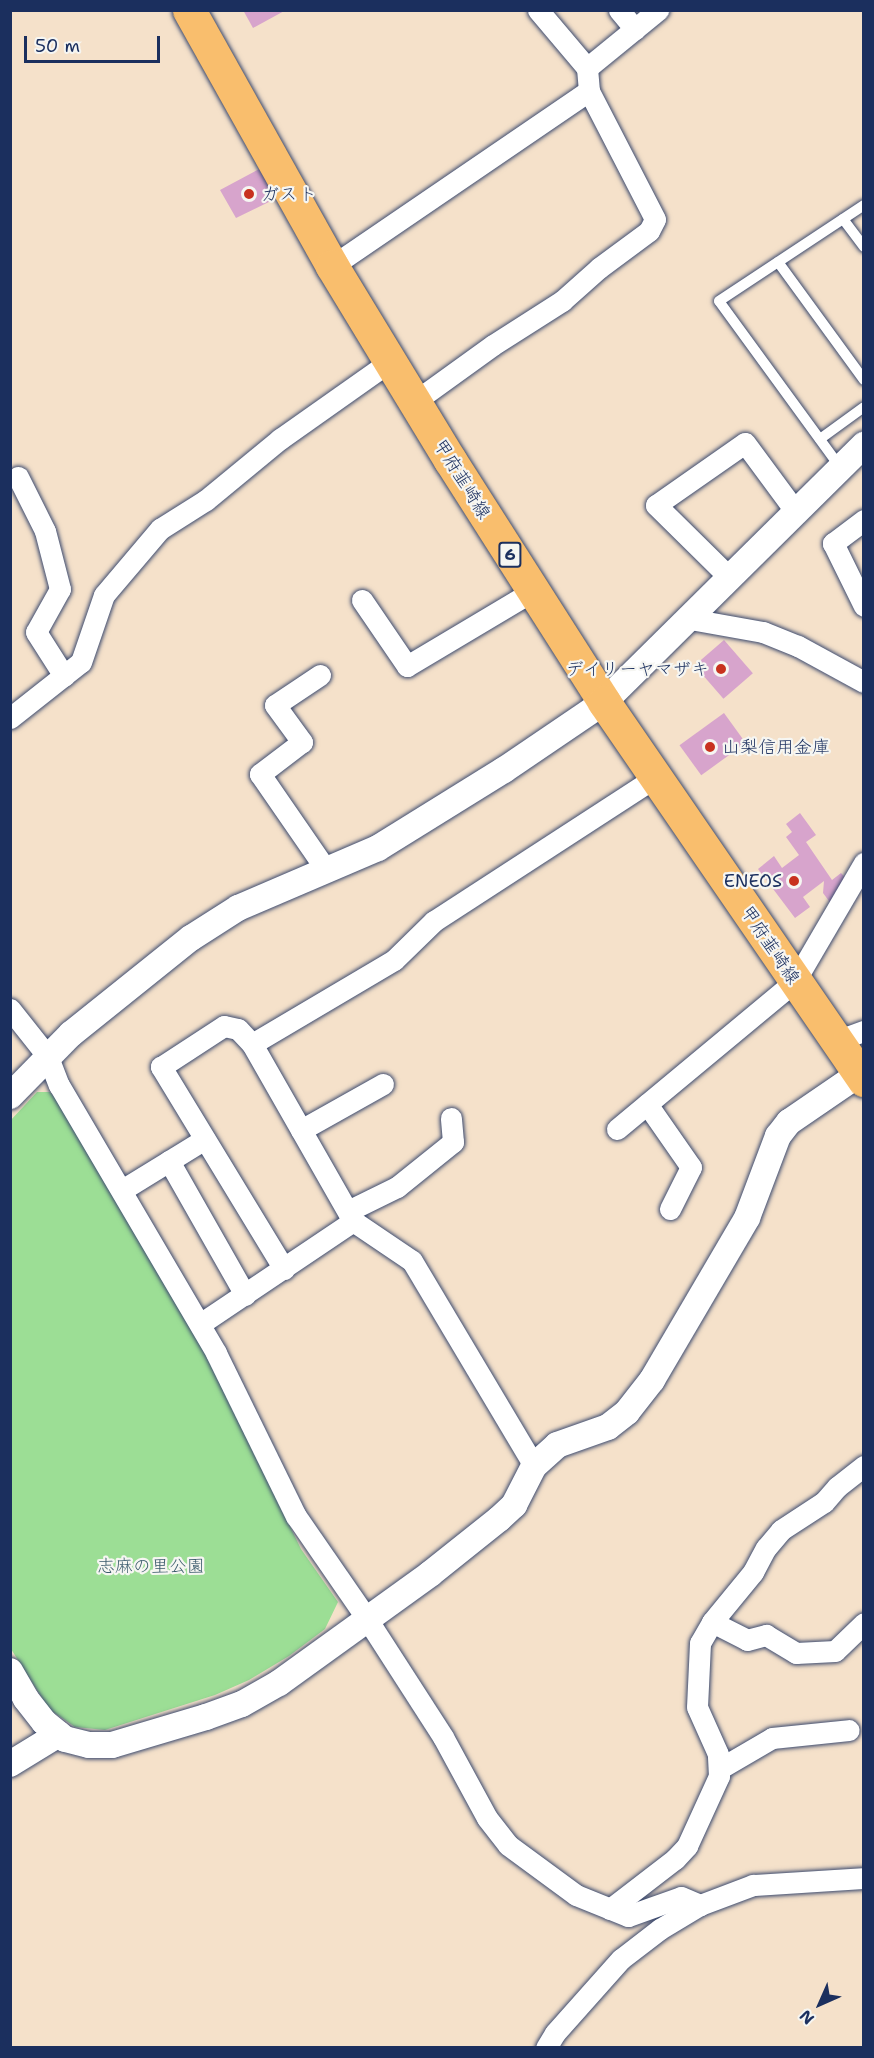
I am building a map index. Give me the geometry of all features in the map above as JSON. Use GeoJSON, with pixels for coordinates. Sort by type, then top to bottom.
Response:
{"type":"FeatureCollection","features":[{"type":"Feature","properties":{"kind":"main road","name":"甲府韮崎線"},"geometry":{"type":"LineString","coordinates":[[189,10],[332,266],[389,362],[533,591],[604,702],[795,981],[850,1036],[861,1077]]}},
{"type":"Feature","properties":{"kind":"street"},"geometry":{"type":"LineString","coordinates":[[414,402],[493,345],[562,301],[599,268],[649,231],[655,219],[589,91],[587,68],[538,10]]}},
{"type":"Feature","properties":{"kind":"street"},"geometry":{"type":"LineString","coordinates":[[619,10],[635,29]]}},
{"type":"Feature","properties":{"kind":"street"},"geometry":{"type":"LineString","coordinates":[[587,68],[657,10]]}},
{"type":"Feature","properties":{"kind":"street"},"geometry":{"type":"LineString","coordinates":[[332,266],[589,91]]}},
{"type":"Feature","properties":{"kind":"street"},"geometry":{"type":"LineString","coordinates":[[10,718],[81,662],[104,595],[160,530],[206,500],[280,440],[389,362]]}},
{"type":"Feature","properties":{"kind":"street"},"geometry":{"type":"LineString","coordinates":[[730,578],[656,505],[745,443],[796,512]]}},
{"type":"Feature","properties":{"kind":"street"},"geometry":{"type":"LineString","coordinates":[[10,1096],[71,1034],[191,938],[238,909],[378,848],[504,770],[604,702],[864,445]]}},
{"type":"Feature","properties":{"kind":"street"},"geometry":{"type":"LineString","coordinates":[[18,477],[45,531],[60,589],[36,632],[64,676]]}},
{"type":"Feature","properties":{"kind":"street"},"geometry":{"type":"LineString","coordinates":[[864,520],[833,543],[864,606]]}},
{"type":"Feature","properties":{"kind":"street"},"geometry":{"type":"LineString","coordinates":[[362,600],[407,666],[533,591]]}},
{"type":"Feature","properties":{"kind":"street"},"geometry":{"type":"LineString","coordinates":[[690,619],[763,632],[798,646],[864,682]]}},
{"type":"Feature","properties":{"kind":"street"},"geometry":{"type":"LineString","coordinates":[[321,675],[276,705],[302,742],[260,774],[327,871]]}},
{"type":"Feature","properties":{"kind":"street"},"geometry":{"type":"LineString","coordinates":[[252,1044],[394,960],[434,921],[656,777]]}},
{"type":"Feature","properties":{"kind":"street"},"geometry":{"type":"LineString","coordinates":[[617,1129],[795,981],[864,863]]}},
{"type":"Feature","properties":{"kind":"street"},"geometry":{"type":"LineString","coordinates":[[10,1009],[48,1057],[59,1085],[200,1324],[296,1516],[367,1619],[443,1737],[487,1818],[508,1845],[576,1895],[610,1909],[628,1916],[681,1897],[700,1905]]}},
{"type":"Feature","properties":{"kind":"street"},"geometry":{"type":"LineString","coordinates":[[284,1269],[161,1066],[224,1026],[238,1029],[252,1044],[350,1216],[412,1261],[534,1466]]}},
{"type":"Feature","properties":{"kind":"street"},"geometry":{"type":"LineString","coordinates":[[10,1671],[26,1699],[44,1722],[65,1739],[89,1745],[112,1745],[242,1704],[279,1683],[499,1519],[514,1505],[534,1466],[557,1445],[608,1427],[627,1412],[652,1380],[747,1218],[778,1136],[789,1122],[861,1077]]}},
{"type":"Feature","properties":{"kind":"street"},"geometry":{"type":"LineString","coordinates":[[302,1130],[383,1084]]}},
{"type":"Feature","properties":{"kind":"street"},"geometry":{"type":"LineString","coordinates":[[647,1104],[691,1167],[670,1209]]}},
{"type":"Feature","properties":{"kind":"street"},"geometry":{"type":"LineString","coordinates":[[200,1324],[284,1269],[350,1216],[397,1187],[453,1142],[451,1118]]}},
{"type":"Feature","properties":{"kind":"street"},"geometry":{"type":"LineString","coordinates":[[122,1190],[205,1139]]}},
{"type":"Feature","properties":{"kind":"street"},"geometry":{"type":"LineString","coordinates":[[169,1161],[245,1295]]}},
{"type":"Feature","properties":{"kind":"street"},"geometry":{"type":"LineString","coordinates":[[610,1909],[675,1859],[687,1846],[719,1776],[718,1754],[697,1707],[700,1643],[712,1622],[753,1572],[766,1548],[781,1530],[824,1502],[837,1487],[864,1466]]}},
{"type":"Feature","properties":{"kind":"street"},"geometry":{"type":"LineString","coordinates":[[712,1622],[747,1640],[766,1635],[796,1653],[834,1652],[864,1623]]}},
{"type":"Feature","properties":{"kind":"street"},"geometry":{"type":"LineString","coordinates":[[719,1769],[772,1737],[849,1730]]}},
{"type":"Feature","properties":{"kind":"street"},"geometry":{"type":"LineString","coordinates":[[10,1764],[59,1734]]}},
{"type":"Feature","properties":{"kind":"street"},"geometry":{"type":"LineString","coordinates":[[546,2048],[555,2033],[621,1959],[660,1929],[700,1905],[753,1885],[864,1878]]}},
{"type":"Feature","properties":{"kind":"lane"},"geometry":{"type":"LineString","coordinates":[[840,467],[719,301],[864,205]]}},
{"type":"Feature","properties":{"kind":"lane"},"geometry":{"type":"LineString","coordinates":[[843,219],[864,247]]}},
{"type":"Feature","properties":{"kind":"lane"},"geometry":{"type":"LineString","coordinates":[[777,262],[864,380]]}},
{"type":"Feature","properties":{"kind":"lane"},"geometry":{"type":"LineString","coordinates":[[820,439],[864,407]]}},
{"type":"Feature","properties":{"kind":"green space","name":"志麻の里公園"},"geometry":{"type":"Polygon","coordinates":[[[37,1092],[50,1092],[62,1106],[202,1346],[301,1549],[338,1602],[325,1629],[289,1656],[249,1680],[215,1695],[105,1730],[75,1727],[49,1709],[11,1649],[10,1121],[37,1092]]]}},
{"type":"Feature","properties":{"kind":"building"},"geometry":{"type":"Polygon","coordinates":[[[243,10],[286,10],[253,28],[243,10]]]}},
{"type":"Feature","properties":{"kind":"building"},"geometry":{"type":"Polygon","coordinates":[[[265,166],[277,188],[270,192],[275,199],[236,218],[220,190],[265,166]]]}},
{"type":"Feature","properties":{"kind":"building"},"geometry":{"type":"Polygon","coordinates":[[[724,640],[753,673],[723,699],[695,666],[724,640]]]}},
{"type":"Feature","properties":{"kind":"building"},"geometry":{"type":"Polygon","coordinates":[[[724,713],[746,743],[701,775],[680,745],[724,713]]]}},
{"type":"Feature","properties":{"kind":"building"},"geometry":{"type":"Polygon","coordinates":[[[800,813],[816,835],[806,842],[832,880],[841,873],[849,882],[832,905],[823,893],[824,881],[803,897],[810,907],[795,918],[758,869],[774,856],[782,868],[799,855],[786,837],[792,832],[786,824],[800,813]]]}},
{"type":"Feature","properties":{"kind":"place","name":"ガスト"},"geometry":{"type":"Point","coordinates":[249,194]}},
{"type":"Feature","properties":{"kind":"place","name":"デイリーヤマザキ"},"geometry":{"type":"Point","coordinates":[721,669]}},
{"type":"Feature","properties":{"kind":"place","name":"山梨信用金庫"},"geometry":{"type":"Point","coordinates":[710,747]}},
{"type":"Feature","properties":{"kind":"place","name":"ENEOS"},"geometry":{"type":"Point","coordinates":[794,881]}}]}
